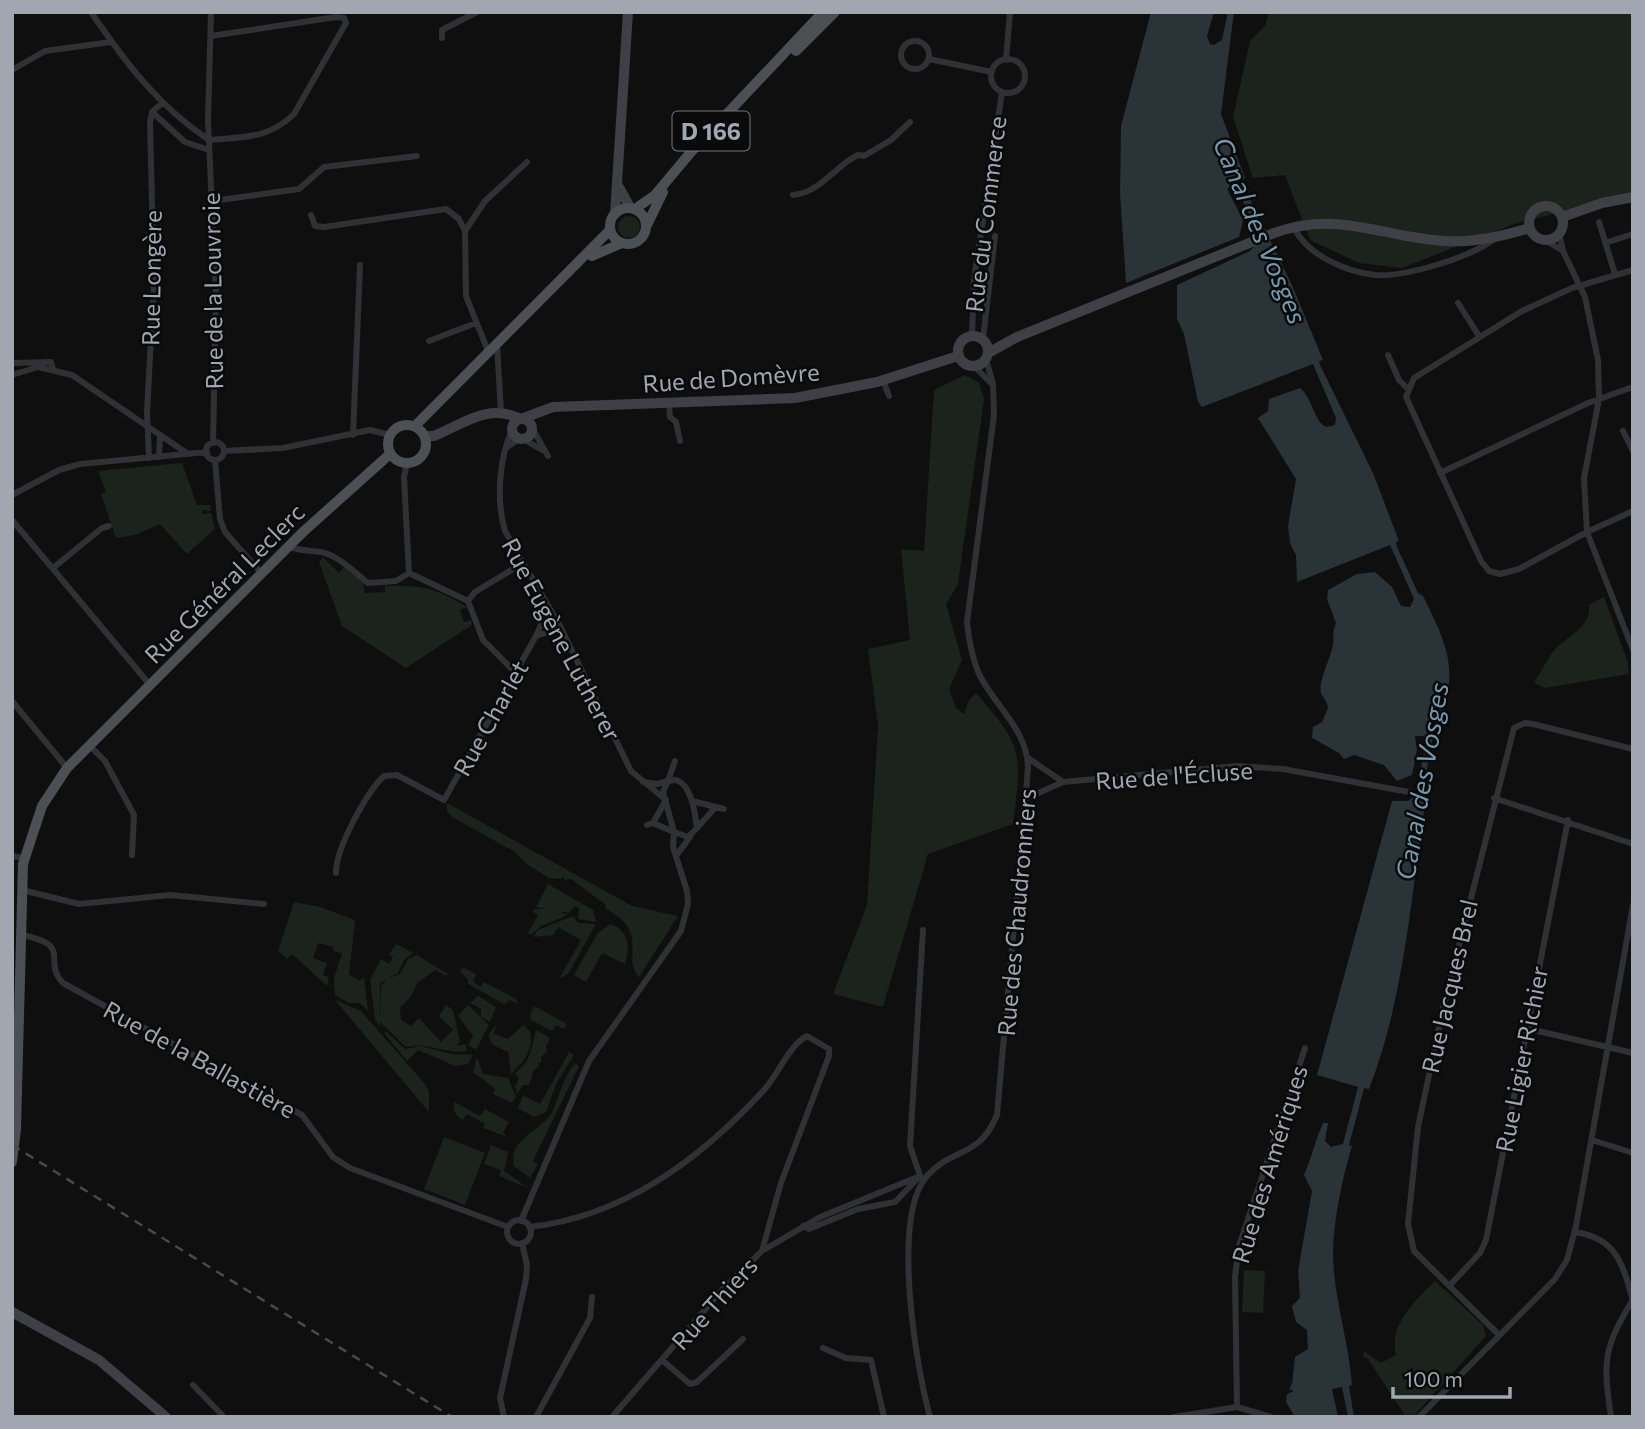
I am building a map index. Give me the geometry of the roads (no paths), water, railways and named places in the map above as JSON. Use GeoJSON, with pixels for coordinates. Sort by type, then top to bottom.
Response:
{"type":"FeatureCollection","features":[{"type":"Feature","properties":{"kind":"main road","name":"D 166"},"geometry":{"type":"LineString","coordinates":[[759,83],[823,12]]}},
{"type":"Feature","properties":{"kind":"main road","name":"D 166"},"geometry":{"type":"LineString","coordinates":[[647,225],[667,183],[691,152],[835,12]]}},
{"type":"Feature","properties":{"kind":"main road","name":"D 166"},"geometry":{"type":"LineString","coordinates":[[632,208],[667,183]]}},
{"type":"Feature","properties":{"kind":"main road"},"geometry":{"type":"LineString","coordinates":[[415,426],[580,262],[610,230],[615,214],[632,208],[645,217],[647,225],[639,241],[622,243],[580,262]]}},
{"type":"Feature","properties":{"kind":"main road"},"geometry":{"type":"LineString","coordinates":[[610,230],[622,243]]}},
{"type":"Feature","properties":{"kind":"main road"},"geometry":{"type":"LineString","coordinates":[[400,425],[415,426],[425,436],[423,454],[407,463],[390,454],[387,444],[390,435],[400,425]]}},
{"type":"Feature","properties":{"kind":"main road","name":"Rue Général Leclerc"},"geometry":{"type":"LineString","coordinates":[[12,1162],[22,890],[25,858],[43,806],[68,768],[261,573],[390,454]]}},
{"type":"Feature","properties":{"kind":"street"},"geometry":{"type":"LineString","coordinates":[[91,12],[111,42],[162,103],[175,117],[209,140],[259,136],[283,125],[294,114],[346,23],[344,18],[337,16],[211,36]]}},
{"type":"Feature","properties":{"kind":"street","name":"Rue de la Louvroie"},"geometry":{"type":"LineString","coordinates":[[211,12],[209,150],[216,294],[213,443]]}},
{"type":"Feature","properties":{"kind":"street"},"geometry":{"type":"LineString","coordinates":[[442,38],[442,30],[477,12]]}},
{"type":"Feature","properties":{"kind":"street"},"geometry":{"type":"LineString","coordinates":[[615,214],[628,12]]}},
{"type":"Feature","properties":{"kind":"street"},"geometry":{"type":"LineString","coordinates":[[1006,60],[1010,12]]}},
{"type":"Feature","properties":{"kind":"street"},"geometry":{"type":"LineString","coordinates":[[919,41],[928,50],[929,59],[923,67],[909,68],[901,58],[902,49],[908,42],[919,41]]}},
{"type":"Feature","properties":{"kind":"street"},"geometry":{"type":"LineString","coordinates":[[12,70],[45,51],[111,42]]}},
{"type":"Feature","properties":{"kind":"street"},"geometry":{"type":"LineString","coordinates":[[929,59],[992,72]]}},
{"type":"Feature","properties":{"kind":"street"},"geometry":{"type":"LineString","coordinates":[[1006,60],[1018,62],[1026,78],[1015,92],[1002,92],[993,84],[992,72],[999,62],[1006,60]]}},
{"type":"Feature","properties":{"kind":"street","name":"Rue du Commerce"},"geometry":{"type":"LineString","coordinates":[[972,335],[974,281],[1002,92]]}},
{"type":"Feature","properties":{"kind":"street"},"geometry":{"type":"LineString","coordinates":[[144,99],[154,94]]}},
{"type":"Feature","properties":{"kind":"street"},"geometry":{"type":"LineString","coordinates":[[162,103],[152,112],[185,142],[209,150]]}},
{"type":"Feature","properties":{"kind":"street","name":"Rue Longère"},"geometry":{"type":"LineString","coordinates":[[149,458],[154,285],[152,112]]}},
{"type":"Feature","properties":{"kind":"street"},"geometry":{"type":"LineString","coordinates":[[793,195],[837,173],[849,159],[858,155],[864,156],[891,140],[911,122]]}},
{"type":"Feature","properties":{"kind":"street"},"geometry":{"type":"LineString","coordinates":[[212,201],[299,188],[324,167],[416,156]]}},
{"type":"Feature","properties":{"kind":"street"},"geometry":{"type":"LineString","coordinates":[[465,231],[485,201],[527,162]]}},
{"type":"Feature","properties":{"kind":"street"},"geometry":{"type":"LineString","coordinates":[[617,183],[632,208]]}},
{"type":"Feature","properties":{"kind":"street"},"geometry":{"type":"LineString","coordinates":[[1562,217],[1602,203],[1633,197]]}},
{"type":"Feature","properties":{"kind":"street"},"geometry":{"type":"LineString","coordinates":[[1562,217],[1554,208],[1543,206],[1530,216],[1529,228],[1535,236],[1563,251]]}},
{"type":"Feature","properties":{"kind":"street"},"geometry":{"type":"LineString","coordinates":[[311,215],[315,226],[324,227],[446,209],[459,219],[465,231],[466,296],[488,351]]}},
{"type":"Feature","properties":{"kind":"street"},"geometry":{"type":"LineString","coordinates":[[1562,217],[1559,233],[1563,251],[1579,286],[1593,329],[1599,399],[1584,478],[1587,531],[1633,650]]}},
{"type":"Feature","properties":{"kind":"street"},"geometry":{"type":"LineString","coordinates":[[1599,222],[1615,274]]}},
{"type":"Feature","properties":{"kind":"street"},"geometry":{"type":"LineString","coordinates":[[974,366],[1017,337],[1294,227],[1321,223],[1364,226],[1446,241],[1496,236],[1529,228]]}},
{"type":"Feature","properties":{"kind":"street"},"geometry":{"type":"LineString","coordinates":[[1294,227],[1312,250],[1341,266],[1375,275],[1404,272],[1437,264],[1478,249],[1496,236]]}},
{"type":"Feature","properties":{"kind":"street"},"geometry":{"type":"LineString","coordinates":[[1545,240],[1559,233]]}},
{"type":"Feature","properties":{"kind":"street"},"geometry":{"type":"LineString","coordinates":[[1605,243],[1633,234]]}},
{"type":"Feature","properties":{"kind":"street"},"geometry":{"type":"LineString","coordinates":[[987,356],[984,340],[995,236]]}},
{"type":"Feature","properties":{"kind":"street"},"geometry":{"type":"LineString","coordinates":[[353,435],[360,265]]}},
{"type":"Feature","properties":{"kind":"street"},"geometry":{"type":"LineString","coordinates":[[1633,270],[1579,286],[1522,311],[1414,378],[1407,388],[1407,407],[1481,561],[1489,571],[1500,575],[1519,569],[1587,531],[1633,511]]}},
{"type":"Feature","properties":{"kind":"street"},"geometry":{"type":"LineString","coordinates":[[1458,303],[1479,337]]}},
{"type":"Feature","properties":{"kind":"street"},"geometry":{"type":"LineString","coordinates":[[429,341],[476,323]]}},
{"type":"Feature","properties":{"kind":"street"},"geometry":{"type":"LineString","coordinates":[[993,384],[974,366],[965,364],[958,356],[960,342],[972,335],[984,340],[1017,337]]}},
{"type":"Feature","properties":{"kind":"street"},"geometry":{"type":"LineString","coordinates":[[425,436],[434,436],[474,415],[499,412],[528,421],[546,453],[518,436],[499,412],[497,343]]}},
{"type":"Feature","properties":{"kind":"street"},"geometry":{"type":"LineString","coordinates":[[1388,355],[1399,380],[1407,388]]}},
{"type":"Feature","properties":{"kind":"street","name":"Rue de Domèvre"},"geometry":{"type":"LineString","coordinates":[[521,419],[543,409],[795,398],[883,380],[958,356]]}},
{"type":"Feature","properties":{"kind":"street","name":"Rue des Chaudronniers"},"geometry":{"type":"LineString","coordinates":[[922,1178],[943,1163],[978,1145],[997,1115],[1025,799],[1028,758],[1020,734],[981,676],[971,650],[967,622],[994,415],[993,384],[987,356]]}},
{"type":"Feature","properties":{"kind":"street"},"geometry":{"type":"LineString","coordinates":[[12,363],[45,360],[51,362],[53,369]]}},
{"type":"Feature","properties":{"kind":"street"},"geometry":{"type":"LineString","coordinates":[[12,375],[38,367],[72,374],[188,454]]}},
{"type":"Feature","properties":{"kind":"street"},"geometry":{"type":"LineString","coordinates":[[883,380],[889,396]]}},
{"type":"Feature","properties":{"kind":"street"},"geometry":{"type":"LineString","coordinates":[[1440,473],[1599,399],[1633,387]]}},
{"type":"Feature","properties":{"kind":"street"},"geometry":{"type":"LineString","coordinates":[[669,403],[670,417],[677,422],[680,442]]}},
{"type":"Feature","properties":{"kind":"street"},"geometry":{"type":"LineString","coordinates":[[506,448],[518,436],[530,435],[543,409]]}},
{"type":"Feature","properties":{"kind":"street"},"geometry":{"type":"LineString","coordinates":[[518,436],[515,422],[521,419]]}},
{"type":"Feature","properties":{"kind":"street"},"geometry":{"type":"LineString","coordinates":[[224,451],[283,448],[370,430],[390,435]]}},
{"type":"Feature","properties":{"kind":"street"},"geometry":{"type":"LineString","coordinates":[[1623,431],[1633,451]]}},
{"type":"Feature","properties":{"kind":"street"},"geometry":{"type":"LineString","coordinates":[[159,457],[160,435]]}},
{"type":"Feature","properties":{"kind":"street","name":"Rue Eugène Lutherer"},"geometry":{"type":"LineString","coordinates":[[518,436],[506,448],[501,464],[501,518],[509,541],[561,628],[631,771],[666,800]]}},
{"type":"Feature","properties":{"kind":"street"},"geometry":{"type":"LineString","coordinates":[[207,452],[213,443],[219,443],[224,451]]}},
{"type":"Feature","properties":{"kind":"street"},"geometry":{"type":"LineString","coordinates":[[215,460],[221,458],[224,451]]}},
{"type":"Feature","properties":{"kind":"street"},"geometry":{"type":"LineString","coordinates":[[12,495],[59,470],[80,464],[207,452]]}},
{"type":"Feature","properties":{"kind":"street"},"geometry":{"type":"LineString","coordinates":[[207,452],[215,460],[220,519],[224,530],[261,573]]}},
{"type":"Feature","properties":{"kind":"street"},"geometry":{"type":"LineString","coordinates":[[407,463],[404,477],[409,573]]}},
{"type":"Feature","properties":{"kind":"street"},"geometry":{"type":"LineString","coordinates":[[12,520],[151,686]]}},
{"type":"Feature","properties":{"kind":"street"},"geometry":{"type":"LineString","coordinates":[[53,568],[102,528],[109,526]]}},
{"type":"Feature","properties":{"kind":"street"},"geometry":{"type":"LineString","coordinates":[[288,547],[309,553],[322,552],[346,565],[368,583],[397,581],[409,573]]}},
{"type":"Feature","properties":{"kind":"street"},"geometry":{"type":"LineString","coordinates":[[468,601],[475,592],[523,563]]}},
{"type":"Feature","properties":{"kind":"street"},"geometry":{"type":"LineString","coordinates":[[409,573],[468,601],[483,640],[515,672]]}},
{"type":"Feature","properties":{"kind":"street","name":"Rue Charlet"},"geometry":{"type":"LineString","coordinates":[[336,873],[339,852],[373,788],[384,776],[397,775],[444,800],[536,636],[549,607]]}},
{"type":"Feature","properties":{"kind":"street","name":"Rue Charlet"},"geometry":{"type":"LineString","coordinates":[[536,636],[561,628]]}},
{"type":"Feature","properties":{"kind":"street"},"geometry":{"type":"LineString","coordinates":[[12,701],[68,768]]}},
{"type":"Feature","properties":{"kind":"street","name":"Rue Jacques Brel"},"geometry":{"type":"LineString","coordinates":[[1499,1334],[1414,1251],[1408,1224],[1418,1127],[1432,1056],[1511,733],[1519,724],[1533,724],[1633,749]]}},
{"type":"Feature","properties":{"kind":"street"},"geometry":{"type":"LineString","coordinates":[[90,746],[105,761],[134,815],[132,855]]}},
{"type":"Feature","properties":{"kind":"street","name":"Rue de l'Écluse"},"geometry":{"type":"LineString","coordinates":[[1028,758],[1063,782]]}},
{"type":"Feature","properties":{"kind":"street"},"geometry":{"type":"LineString","coordinates":[[521,1221],[529,1227],[530,1235],[522,1243],[514,1243],[509,1238],[508,1227],[521,1221],[589,1061],[681,931],[688,904],[687,891],[676,858],[674,832],[664,786],[676,759],[682,782],[692,801],[697,828]]}},
{"type":"Feature","properties":{"kind":"street","name":"Rue de l'Écluse"},"geometry":{"type":"LineString","coordinates":[[1025,799],[1063,782],[1237,766],[1283,769],[1409,792]]}},
{"type":"Feature","properties":{"kind":"street"},"geometry":{"type":"LineString","coordinates":[[642,781],[657,784],[668,780],[682,782]]}},
{"type":"Feature","properties":{"kind":"street"},"geometry":{"type":"LineString","coordinates":[[1494,798],[1568,820],[1633,845]]}},
{"type":"Feature","properties":{"kind":"street"},"geometry":{"type":"LineString","coordinates":[[666,800],[650,824],[685,838],[691,836]]}},
{"type":"Feature","properties":{"kind":"street"},"geometry":{"type":"LineString","coordinates":[[692,801],[714,809],[724,809]]}},
{"type":"Feature","properties":{"kind":"street"},"geometry":{"type":"LineString","coordinates":[[676,858],[679,848],[714,809]]}},
{"type":"Feature","properties":{"kind":"street","name":"Rue Ligier Richier"},"geometry":{"type":"LineString","coordinates":[[1450,1285],[1480,1253],[1486,1240],[1525,1028],[1568,820]]}},
{"type":"Feature","properties":{"kind":"street"},"geometry":{"type":"LineString","coordinates":[[12,856],[25,858]]}},
{"type":"Feature","properties":{"kind":"street"},"geometry":{"type":"LineString","coordinates":[[22,890],[79,904],[170,895],[264,904]]}},
{"type":"Feature","properties":{"kind":"street"},"geometry":{"type":"LineString","coordinates":[[1419,1417],[1561,1270],[1575,1232],[1633,905]]}},
{"type":"Feature","properties":{"kind":"street"},"geometry":{"type":"LineString","coordinates":[[923,930],[910,1146],[922,1178],[911,1225],[908,1263],[916,1360],[930,1417]]}},
{"type":"Feature","properties":{"kind":"street","name":"Rue de la Ballastière"},"geometry":{"type":"LineString","coordinates":[[21,935],[49,943],[54,949],[58,977],[63,983],[302,1115],[333,1157],[349,1168],[508,1227]]}},
{"type":"Feature","properties":{"kind":"street"},"geometry":{"type":"LineString","coordinates":[[1624,954],[1633,955]]}},
{"type":"Feature","properties":{"kind":"street"},"geometry":{"type":"LineString","coordinates":[[1525,1028],[1633,1053]]}},
{"type":"Feature","properties":{"kind":"street"},"geometry":{"type":"LineString","coordinates":[[529,1227],[586,1216],[679,1170],[729,1127],[773,1079],[803,1037],[807,1036],[829,1049],[829,1056],[781,1183],[762,1251]]}},
{"type":"Feature","properties":{"kind":"street","name":"Rue des Amériques"},"geometry":{"type":"LineString","coordinates":[[1237,1407],[1235,1277],[1240,1245],[1305,1048]]}},
{"type":"Feature","properties":{"kind":"street"},"geometry":{"type":"LineString","coordinates":[[1592,1140],[1633,1153]]}},
{"type":"Feature","properties":{"kind":"street","name":"Rue Thiers"},"geometry":{"type":"LineString","coordinates":[[803,1226],[808,1229],[858,1209],[895,1202],[922,1178]]}},
{"type":"Feature","properties":{"kind":"street","name":"Rue Thiers"},"geometry":{"type":"LineString","coordinates":[[612,1417],[722,1290],[762,1251],[803,1226],[907,1179],[922,1178]]}},
{"type":"Feature","properties":{"kind":"street"},"geometry":{"type":"LineString","coordinates":[[1575,1232],[1602,1239],[1612,1248],[1633,1301],[1616,1327],[1607,1349],[1605,1371],[1611,1417]]}},
{"type":"Feature","properties":{"kind":"street"},"geometry":{"type":"LineString","coordinates":[[503,1417],[500,1398],[526,1279],[527,1265],[522,1243]]}},
{"type":"Feature","properties":{"kind":"street"},"geometry":{"type":"LineString","coordinates":[[536,1417],[590,1318],[592,1297]]}},
{"type":"Feature","properties":{"kind":"street"},"geometry":{"type":"LineString","coordinates":[[12,1312],[91,1354],[166,1417]]}},
{"type":"Feature","properties":{"kind":"street","name":"Rue Thiers"},"geometry":{"type":"LineString","coordinates":[[662,1360],[690,1384],[698,1382],[743,1339]]}},
{"type":"Feature","properties":{"kind":"street"},"geometry":{"type":"LineString","coordinates":[[823,1348],[846,1358],[871,1360],[884,1417]]}},
{"type":"Feature","properties":{"kind":"street"},"geometry":{"type":"LineString","coordinates":[[192,1385],[224,1417]]}},
{"type":"Feature","properties":{"kind":"street"},"geometry":{"type":"LineString","coordinates":[[1174,1417],[1237,1407],[1271,1417]]}},
{"type":"Feature","properties":{"kind":"water","name":"Canal des Vosges"},"geometry":{"type":"Polygon","coordinates":[[[1151,12],[1214,12],[1207,36],[1210,44],[1214,45],[1222,40],[1228,12],[1234,12],[1221,114],[1245,178],[1241,181],[1292,285],[1323,360],[1319,361],[1320,365],[1373,473],[1399,541],[1396,542],[1397,547],[1441,634],[1449,664],[1447,696],[1437,737],[1433,736],[1422,796],[1426,798],[1399,982],[1381,1054],[1369,1089],[1364,1088],[1349,1145],[1352,1146],[1335,1225],[1334,1269],[1350,1368],[1352,1385],[1349,1386],[1354,1417],[1348,1417],[1342,1387],[1332,1389],[1338,1417],[1295,1417],[1286,1402],[1287,1394],[1294,1391],[1289,1389],[1295,1357],[1308,1349],[1307,1330],[1296,1322],[1292,1306],[1300,1298],[1298,1271],[1312,1191],[1304,1175],[1323,1123],[1328,1123],[1325,1141],[1331,1147],[1343,1144],[1358,1087],[1317,1075],[1392,801],[1408,801],[1416,795],[1427,736],[1415,736],[1417,750],[1412,775],[1397,781],[1384,765],[1354,755],[1344,759],[1339,753],[1312,738],[1313,727],[1322,722],[1328,708],[1321,688],[1336,623],[1327,599],[1328,590],[1357,574],[1375,572],[1392,587],[1401,606],[1410,607],[1414,599],[1390,545],[1297,582],[1296,555],[1290,543],[1288,526],[1296,479],[1258,418],[1268,411],[1269,399],[1300,388],[1308,397],[1322,424],[1326,427],[1335,425],[1336,418],[1313,364],[1202,407],[1198,402],[1184,334],[1177,319],[1177,285],[1250,251],[1260,240],[1235,183],[1227,189],[1243,220],[1239,237],[1126,283],[1120,194],[1121,126],[1151,12]]]}},
{"type":"Feature","properties":{"kind":"railway"},"geometry":{"type":"LineString","coordinates":[[12,1145],[452,1417]]}}]}
